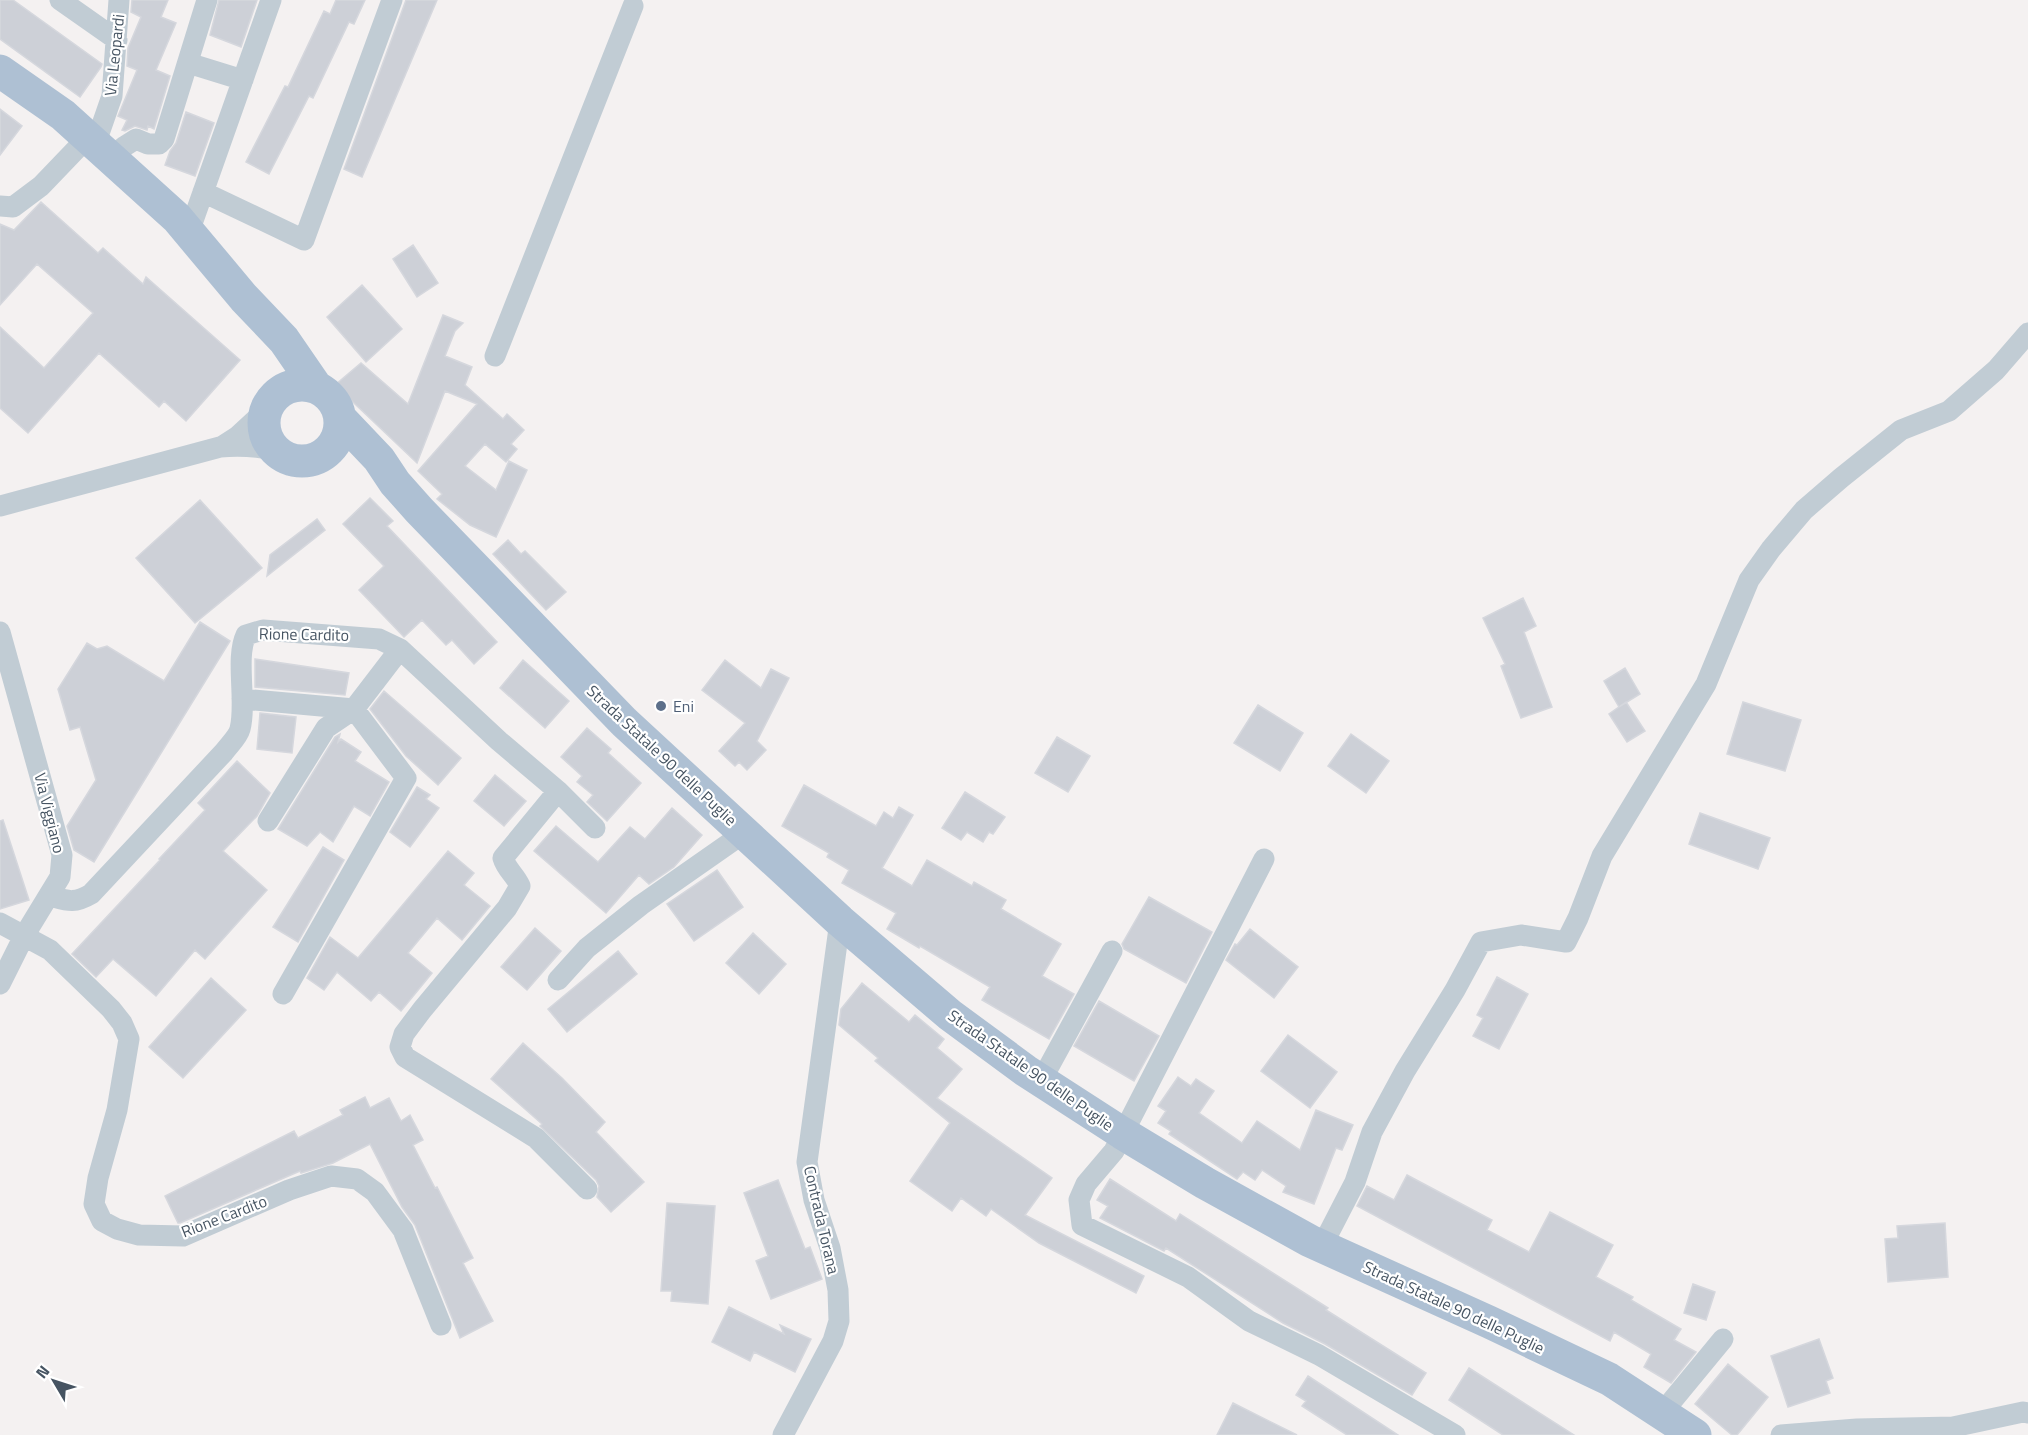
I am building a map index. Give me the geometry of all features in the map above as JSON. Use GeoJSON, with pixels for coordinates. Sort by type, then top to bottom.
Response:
{"type":"FeatureCollection","features":[{"type":"Feature","properties":{"kind":"main road","name":"Strada Statale 90 delle Puglie"},"geometry":{"type":"LineString","coordinates":[[0,71],[63,115],[177,218],[243,298],[284,340],[317,388],[328,395],[336,405],[340,418],[379,459],[394,483],[624,722],[840,921],[950,1015],[1041,1080],[1205,1184],[1322,1246],[1610,1379],[1694,1435]]}},
{"type":"Feature","properties":{"kind":"main road","name":"Strada Statale 90 delle Puglie"},"geometry":{"type":"LineString","coordinates":[[243,298],[272,348],[274,401],[263,422],[264,432],[274,450],[284,458],[295,461],[307,462],[318,458],[364,465],[394,483]]}},
{"type":"Feature","properties":{"kind":"main road"},"geometry":{"type":"LineString","coordinates":[[274,401],[293,386],[305,385],[317,388]]}},
{"type":"Feature","properties":{"kind":"main road"},"geometry":{"type":"LineString","coordinates":[[318,458],[336,442],[340,430],[340,418]]}},
{"type":"Feature","properties":{"kind":"street"},"geometry":{"type":"LineString","coordinates":[[60,0],[117,40]]}},
{"type":"Feature","properties":{"kind":"street","name":"Via Leopardi"},"geometry":{"type":"LineString","coordinates":[[97,147],[112,96],[119,0]]}},
{"type":"Feature","properties":{"kind":"street"},"geometry":{"type":"LineString","coordinates":[[0,206],[13,207],[97,147],[125,146],[136,140],[148,144],[159,144],[164,139],[207,0]]}},
{"type":"Feature","properties":{"kind":"street"},"geometry":{"type":"LineString","coordinates":[[189,232],[271,0]]}},
{"type":"Feature","properties":{"kind":"street"},"geometry":{"type":"LineString","coordinates":[[203,192],[304,240],[392,0]]}},
{"type":"Feature","properties":{"kind":"street"},"geometry":{"type":"LineString","coordinates":[[495,356],[635,2]]}},
{"type":"Feature","properties":{"kind":"street"},"geometry":{"type":"LineString","coordinates":[[188,63],[243,80]]}},
{"type":"Feature","properties":{"kind":"street"},"geometry":{"type":"LineString","coordinates":[[1322,1246],[1355,1182],[1372,1132],[1405,1071],[1455,990],[1480,942],[1521,935],[1566,942],[1578,918],[1602,856],[1706,684],[1749,580],[1771,549],[1804,510],[1901,430],[1949,411],[1996,370],[2028,333]]}},
{"type":"Feature","properties":{"kind":"street"},"geometry":{"type":"LineString","coordinates":[[220,447],[238,436],[274,401]]}},
{"type":"Feature","properties":{"kind":"street"},"geometry":{"type":"LineString","coordinates":[[1,503],[220,447],[250,446],[274,450]]}},
{"type":"Feature","properties":{"kind":"street","name":"Rione Cardito"},"geometry":{"type":"LineString","coordinates":[[50,896],[70,902],[91,894],[224,752],[240,730],[241,645],[246,635],[264,630],[379,639],[400,649],[595,828]]}},
{"type":"Feature","properties":{"kind":"street","name":"Via Viggiano"},"geometry":{"type":"LineString","coordinates":[[0,632],[62,855],[60,877],[24,936],[0,984]]}},
{"type":"Feature","properties":{"kind":"street"},"geometry":{"type":"LineString","coordinates":[[268,821],[326,728],[354,709],[400,649]]}},
{"type":"Feature","properties":{"kind":"street"},"geometry":{"type":"LineString","coordinates":[[242,699],[354,709],[406,778],[283,994]]}},
{"type":"Feature","properties":{"kind":"street"},"geometry":{"type":"LineString","coordinates":[[558,792],[503,858],[504,864],[520,886],[517,893],[422,1010],[404,1034],[400,1047],[405,1056],[536,1138],[587,1189]]}},
{"type":"Feature","properties":{"kind":"street"},"geometry":{"type":"LineString","coordinates":[[558,980],[587,948],[641,905],[744,833]]}},
{"type":"Feature","properties":{"kind":"street"},"geometry":{"type":"LineString","coordinates":[[1264,859],[1114,1151],[1086,1184],[1079,1200],[1082,1226],[1188,1277],[1249,1321],[1319,1355],[1455,1435]]}},
{"type":"Feature","properties":{"kind":"street","name":"Contrada Torana"},"geometry":{"type":"LineString","coordinates":[[783,1435],[833,1341],[839,1321],[838,1290],[830,1248],[814,1200],[807,1162],[840,921]]}},
{"type":"Feature","properties":{"kind":"street","name":"Rione Cardito"},"geometry":{"type":"LineString","coordinates":[[0,923],[50,950],[111,1010],[122,1023],[129,1039],[117,1110],[98,1178],[94,1204],[102,1221],[117,1229],[139,1235],[183,1236],[289,1190],[321,1179],[331,1176],[357,1179],[375,1191],[403,1230],[441,1325]]}},
{"type":"Feature","properties":{"kind":"street"},"geometry":{"type":"LineString","coordinates":[[1041,1080],[1112,951]]}},
{"type":"Feature","properties":{"kind":"street"},"geometry":{"type":"LineString","coordinates":[[1662,1413],[1723,1339]]}},
{"type":"Feature","properties":{"kind":"street"},"geometry":{"type":"LineString","coordinates":[[1781,1435],[1857,1429],[1953,1427],[2023,1412],[2028,1413]]}},
{"type":"Feature","properties":{"kind":"building"},"geometry":{"type":"Polygon","coordinates":[[[0,0],[13,0],[102,64],[80,97],[0,39],[0,0]]]}},
{"type":"Feature","properties":{"kind":"building"},"geometry":{"type":"Polygon","coordinates":[[[132,0],[168,0],[161,17],[176,23],[156,70],[170,76],[154,129],[148,126],[147,130],[135,126],[125,131],[122,130],[127,120],[118,116],[137,70],[127,66],[128,48],[141,17],[131,12],[132,0]]]}},
{"type":"Feature","properties":{"kind":"building"},"geometry":{"type":"Polygon","coordinates":[[[219,0],[257,0],[241,47],[210,35],[219,0]]]}},
{"type":"Feature","properties":{"kind":"building"},"geometry":{"type":"Polygon","coordinates":[[[336,0],[365,0],[354,24],[349,22],[313,98],[309,96],[269,174],[246,162],[285,86],[288,87],[324,11],[330,14],[336,0]]]}},
{"type":"Feature","properties":{"kind":"building"},"geometry":{"type":"Polygon","coordinates":[[[406,0],[437,0],[362,177],[344,169],[406,0]]]}},
{"type":"Feature","properties":{"kind":"building"},"geometry":{"type":"Polygon","coordinates":[[[0,109],[22,126],[0,155],[0,109]]]}},
{"type":"Feature","properties":{"kind":"building"},"geometry":{"type":"Polygon","coordinates":[[[186,112],[214,123],[195,176],[165,165],[176,143],[186,112]]]}},
{"type":"Feature","properties":{"kind":"building"},"geometry":{"type":"Polygon","coordinates":[[[41,202],[98,253],[103,248],[143,284],[146,277],[240,360],[186,421],[164,401],[159,407],[99,353],[28,433],[0,408],[0,327],[44,368],[93,313],[37,264],[0,305],[0,224],[14,230],[41,202]]]}},
{"type":"Feature","properties":{"kind":"building"},"geometry":{"type":"Polygon","coordinates":[[[413,245],[438,283],[417,297],[393,259],[413,245]]]}},
{"type":"Feature","properties":{"kind":"building"},"geometry":{"type":"Polygon","coordinates":[[[362,285],[402,329],[366,362],[327,317],[362,285]]]}},
{"type":"Feature","properties":{"kind":"building"},"geometry":{"type":"Polygon","coordinates":[[[443,315],[463,323],[455,331],[445,356],[472,367],[465,385],[503,419],[507,414],[524,430],[511,444],[517,449],[506,462],[485,444],[465,466],[496,490],[509,461],[527,470],[496,537],[470,525],[437,499],[442,494],[418,471],[477,404],[445,391],[417,463],[335,385],[361,363],[408,404],[443,315]]]}},
{"type":"Feature","properties":{"kind":"building"},"geometry":{"type":"Polygon","coordinates":[[[370,498],[393,521],[387,526],[497,642],[474,664],[452,640],[446,645],[422,620],[404,637],[359,590],[384,566],[343,524],[370,498]]]}},
{"type":"Feature","properties":{"kind":"building"},"geometry":{"type":"Polygon","coordinates":[[[200,500],[262,568],[195,623],[136,558],[200,500]]]}},
{"type":"Feature","properties":{"kind":"building"},"geometry":{"type":"Polygon","coordinates":[[[317,519],[325,530],[267,576],[270,555],[317,519]]]}},
{"type":"Feature","properties":{"kind":"building"},"geometry":{"type":"Polygon","coordinates":[[[508,540],[521,554],[525,551],[566,592],[546,610],[493,554],[508,540]]]}},
{"type":"Feature","properties":{"kind":"building"},"geometry":{"type":"Polygon","coordinates":[[[1523,598],[1536,626],[1524,632],[1552,707],[1521,718],[1501,666],[1505,664],[1483,618],[1523,598]]]}},
{"type":"Feature","properties":{"kind":"building"},"geometry":{"type":"Polygon","coordinates":[[[200,622],[230,641],[94,862],[74,850],[67,826],[96,780],[80,727],[70,730],[58,689],[87,643],[97,649],[107,646],[164,681],[200,622]]]}},
{"type":"Feature","properties":{"kind":"building"},"geometry":{"type":"Polygon","coordinates":[[[255,659],[349,673],[345,695],[255,687],[255,659]]]}},
{"type":"Feature","properties":{"kind":"building"},"geometry":{"type":"Polygon","coordinates":[[[523,660],[569,701],[545,728],[500,688],[523,660]]]}},
{"type":"Feature","properties":{"kind":"building"},"geometry":{"type":"Polygon","coordinates":[[[725,660],[761,688],[771,669],[789,678],[757,741],[766,750],[747,770],[739,762],[735,766],[719,751],[745,723],[702,690],[725,660]]]}},
{"type":"Feature","properties":{"kind":"building"},"geometry":{"type":"Polygon","coordinates":[[[1625,668],[1640,694],[1619,707],[1604,681],[1625,668]]]}},
{"type":"Feature","properties":{"kind":"building"},"geometry":{"type":"Polygon","coordinates":[[[384,691],[461,758],[438,785],[406,756],[370,709],[384,691]]]}},
{"type":"Feature","properties":{"kind":"building"},"geometry":{"type":"Polygon","coordinates":[[[1626,702],[1645,731],[1627,742],[1609,714],[1626,702]]]}},
{"type":"Feature","properties":{"kind":"building"},"geometry":{"type":"Polygon","coordinates":[[[1743,702],[1801,720],[1785,771],[1727,754],[1743,702]]]}},
{"type":"Feature","properties":{"kind":"building"},"geometry":{"type":"Polygon","coordinates":[[[1258,705],[1303,733],[1280,771],[1234,743],[1258,705]]]}},
{"type":"Feature","properties":{"kind":"building"},"geometry":{"type":"Polygon","coordinates":[[[260,713],[296,717],[292,753],[257,749],[260,713]]]}},
{"type":"Feature","properties":{"kind":"building"},"geometry":{"type":"Polygon","coordinates":[[[587,728],[611,749],[608,753],[641,783],[607,821],[587,802],[593,795],[577,782],[582,776],[561,757],[587,728]]]}},
{"type":"Feature","properties":{"kind":"building"},"geometry":{"type":"Polygon","coordinates":[[[340,734],[338,742],[341,739],[361,752],[355,761],[389,782],[370,816],[354,806],[333,842],[320,832],[307,846],[278,829],[335,737],[340,734]]]}},
{"type":"Feature","properties":{"kind":"building"},"geometry":{"type":"Polygon","coordinates":[[[1351,734],[1389,761],[1366,793],[1328,766],[1351,734]]]}},
{"type":"Feature","properties":{"kind":"building"},"geometry":{"type":"Polygon","coordinates":[[[1057,737],[1090,756],[1068,792],[1035,773],[1057,737]]]}},
{"type":"Feature","properties":{"kind":"building"},"geometry":{"type":"Polygon","coordinates":[[[237,761],[270,793],[257,816],[223,851],[267,890],[205,959],[195,950],[156,996],[113,959],[96,977],[72,954],[205,810],[198,803],[237,761]]]}},
{"type":"Feature","properties":{"kind":"building"},"geometry":{"type":"Polygon","coordinates":[[[495,775],[526,801],[504,826],[474,801],[495,775]]]}},
{"type":"Feature","properties":{"kind":"building"},"geometry":{"type":"Polygon","coordinates":[[[804,785],[876,826],[884,812],[893,818],[899,807],[913,815],[882,868],[912,886],[927,860],[972,886],[974,882],[1006,900],[1001,909],[1061,944],[1042,976],[1074,994],[1049,1039],[982,1000],[990,987],[887,929],[896,913],[842,883],[849,870],[827,857],[829,853],[782,826],[804,785]]]}},
{"type":"Feature","properties":{"kind":"building"},"geometry":{"type":"Polygon","coordinates":[[[417,787],[430,795],[426,799],[439,808],[410,847],[390,832],[417,787]]]}},
{"type":"Feature","properties":{"kind":"building"},"geometry":{"type":"Polygon","coordinates":[[[965,792],[1005,817],[993,834],[989,832],[983,842],[967,832],[961,840],[942,828],[965,792]]]}},
{"type":"Feature","properties":{"kind":"building"},"geometry":{"type":"Polygon","coordinates":[[[672,808],[702,835],[674,867],[649,884],[639,875],[606,913],[534,851],[556,826],[598,862],[630,827],[645,839],[672,808]]]}},
{"type":"Feature","properties":{"kind":"building"},"geometry":{"type":"Polygon","coordinates":[[[1700,813],[1770,838],[1758,869],[1689,844],[1700,813]]]}},
{"type":"Feature","properties":{"kind":"building"},"geometry":{"type":"Polygon","coordinates":[[[3,820],[29,900],[0,909],[0,821],[3,820]]]}},
{"type":"Feature","properties":{"kind":"building"},"geometry":{"type":"Polygon","coordinates":[[[323,847],[344,860],[298,942],[273,927],[323,847]]]}},
{"type":"Feature","properties":{"kind":"building"},"geometry":{"type":"Polygon","coordinates":[[[448,851],[474,873],[464,885],[490,906],[462,940],[437,918],[408,953],[432,973],[401,1011],[379,992],[371,1001],[337,972],[324,990],[307,978],[330,937],[358,958],[448,851]]]}},
{"type":"Feature","properties":{"kind":"building"},"geometry":{"type":"Polygon","coordinates":[[[717,870],[743,907],[694,941],[667,904],[717,870]]]}},
{"type":"Feature","properties":{"kind":"building"},"geometry":{"type":"Polygon","coordinates":[[[1149,897],[1212,932],[1186,983],[1124,949],[1122,944],[1149,897]]]}},
{"type":"Feature","properties":{"kind":"building"},"geometry":{"type":"Polygon","coordinates":[[[535,928],[561,951],[527,990],[501,967],[535,928]]]}},
{"type":"Feature","properties":{"kind":"building"},"geometry":{"type":"Polygon","coordinates":[[[1250,929],[1298,967],[1274,998],[1226,960],[1235,944],[1237,945],[1250,929]]]}},
{"type":"Feature","properties":{"kind":"building"},"geometry":{"type":"Polygon","coordinates":[[[753,933],[786,964],[759,994],[726,963],[753,933]]]}},
{"type":"Feature","properties":{"kind":"building"},"geometry":{"type":"Polygon","coordinates":[[[618,951],[637,974],[567,1032],[548,1009],[618,951]]]}},
{"type":"Feature","properties":{"kind":"building"},"geometry":{"type":"Polygon","coordinates":[[[1497,977],[1528,994],[1499,1049],[1473,1036],[1483,1018],[1477,1015],[1497,977]]]}},
{"type":"Feature","properties":{"kind":"building"},"geometry":{"type":"Polygon","coordinates":[[[211,978],[246,1010],[183,1078],[149,1047],[211,978]]]}},
{"type":"Feature","properties":{"kind":"building"},"geometry":{"type":"Polygon","coordinates":[[[862,983],[909,1022],[915,1015],[944,1039],[937,1048],[962,1069],[937,1098],[1052,1178],[1025,1215],[1144,1276],[1136,1293],[1039,1243],[991,1209],[986,1216],[961,1198],[952,1211],[910,1181],[950,1123],[875,1061],[878,1058],[839,1025],[841,1009],[862,983]]]}},
{"type":"Feature","properties":{"kind":"building"},"geometry":{"type":"Polygon","coordinates":[[[1099,1001],[1159,1036],[1134,1081],[1074,1046],[1099,1001]]]}},
{"type":"Feature","properties":{"kind":"building"},"geometry":{"type":"Polygon","coordinates":[[[1288,1035],[1337,1072],[1310,1108],[1261,1071],[1288,1035]]]}},
{"type":"Feature","properties":{"kind":"building"},"geometry":{"type":"Polygon","coordinates":[[[523,1043],[562,1078],[605,1122],[596,1132],[644,1182],[611,1212],[597,1197],[599,1186],[596,1180],[540,1126],[542,1124],[491,1079],[523,1043]]]}},
{"type":"Feature","properties":{"kind":"building"},"geometry":{"type":"Polygon","coordinates":[[[1178,1077],[1191,1086],[1196,1079],[1214,1091],[1199,1113],[1242,1143],[1257,1121],[1300,1150],[1316,1110],[1353,1125],[1342,1150],[1336,1148],[1314,1204],[1283,1192],[1286,1186],[1262,1170],[1255,1180],[1243,1172],[1237,1179],[1169,1134],[1171,1131],[1158,1123],[1166,1111],[1158,1106],[1178,1077]]]}},
{"type":"Feature","properties":{"kind":"building"},"geometry":{"type":"Polygon","coordinates":[[[365,1097],[370,1108],[389,1098],[401,1121],[410,1115],[423,1140],[413,1145],[473,1258],[463,1263],[493,1321],[460,1338],[415,1225],[402,1207],[370,1144],[333,1163],[301,1173],[300,1171],[180,1223],[165,1196],[294,1131],[298,1138],[343,1115],[340,1110],[365,1097]]]}},
{"type":"Feature","properties":{"kind":"building"},"geometry":{"type":"Polygon","coordinates":[[[1407,1175],[1492,1220],[1487,1230],[1529,1252],[1550,1212],[1613,1245],[1596,1277],[1633,1297],[1631,1300],[1681,1329],[1674,1340],[1696,1352],[1671,1383],[1644,1367],[1651,1354],[1614,1332],[1610,1341],[1357,1206],[1367,1186],[1394,1200],[1407,1175]]]}},
{"type":"Feature","properties":{"kind":"building"},"geometry":{"type":"Polygon","coordinates":[[[1110,1179],[1176,1221],[1180,1214],[1426,1373],[1412,1395],[1325,1344],[1283,1323],[1166,1248],[1164,1251],[1100,1218],[1108,1206],[1097,1200],[1110,1179]]]}},
{"type":"Feature","properties":{"kind":"building"},"geometry":{"type":"Polygon","coordinates":[[[778,1180],[805,1249],[810,1247],[822,1279],[771,1299],[756,1261],[768,1256],[744,1193],[778,1180]]]}},
{"type":"Feature","properties":{"kind":"building"},"geometry":{"type":"Polygon","coordinates":[[[667,1203],[715,1206],[708,1304],[671,1301],[672,1291],[661,1291],[667,1203]]]}},
{"type":"Feature","properties":{"kind":"building"},"geometry":{"type":"Polygon","coordinates":[[[1945,1223],[1948,1277],[1888,1282],[1885,1239],[1898,1238],[1897,1226],[1945,1223]]]}},
{"type":"Feature","properties":{"kind":"building"},"geometry":{"type":"Polygon","coordinates":[[[1693,1284],[1715,1292],[1706,1320],[1684,1313],[1693,1284]]]}},
{"type":"Feature","properties":{"kind":"building"},"geometry":{"type":"Polygon","coordinates":[[[729,1307],[784,1334],[780,1325],[811,1339],[795,1372],[754,1352],[750,1361],[712,1342],[729,1307]]]}},
{"type":"Feature","properties":{"kind":"building"},"geometry":{"type":"Polygon","coordinates":[[[1819,1339],[1833,1378],[1826,1381],[1830,1393],[1788,1407],[1771,1356],[1819,1339]]]}},
{"type":"Feature","properties":{"kind":"building"},"geometry":{"type":"Polygon","coordinates":[[[1728,1364],[1768,1397],[1737,1435],[1732,1435],[1695,1404],[1728,1364]]]}},
{"type":"Feature","properties":{"kind":"building"},"geometry":{"type":"Polygon","coordinates":[[[1469,1368],[1574,1435],[1503,1435],[1449,1400],[1469,1368]]]}},
{"type":"Feature","properties":{"kind":"building"},"geometry":{"type":"Polygon","coordinates":[[[1308,1376],[1398,1435],[1347,1435],[1302,1406],[1306,1401],[1296,1395],[1308,1376]]]}},
{"type":"Feature","properties":{"kind":"building"},"geometry":{"type":"Polygon","coordinates":[[[1233,1403],[1297,1435],[1217,1435],[1233,1403]]]}},
{"type":"Feature","properties":{"kind":"place","name":"Eni"},"geometry":{"type":"Point","coordinates":[661,706]}}]}
